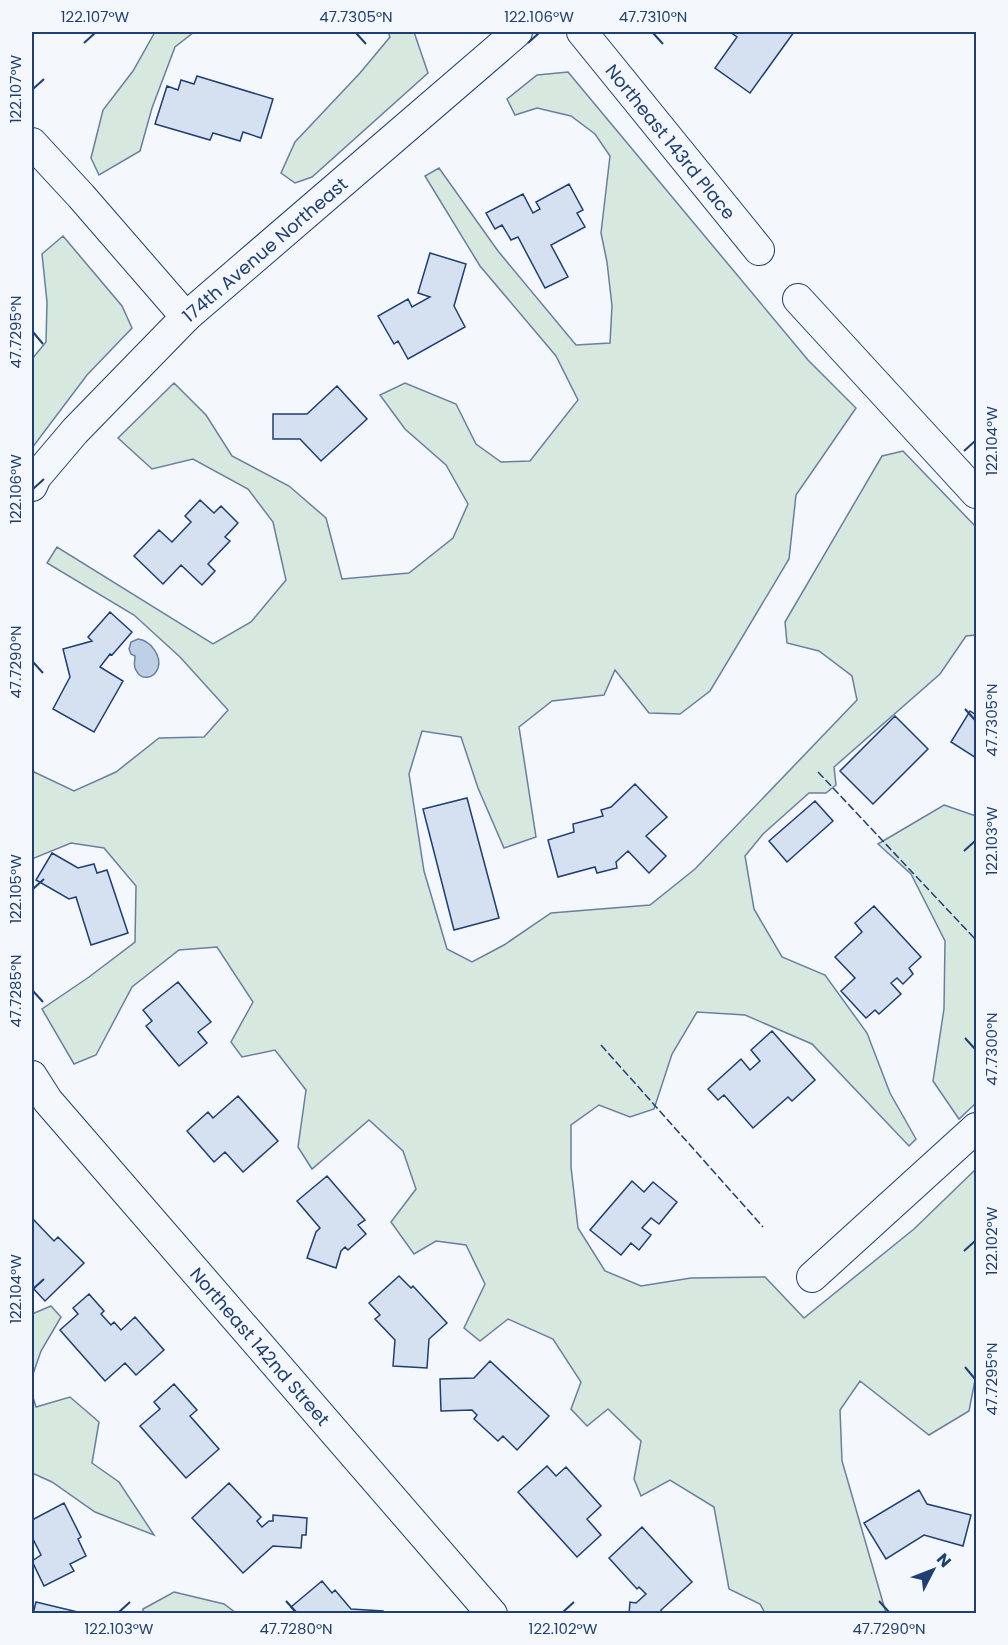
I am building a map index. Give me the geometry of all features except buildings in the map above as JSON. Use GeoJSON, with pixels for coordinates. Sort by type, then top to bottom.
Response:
{"type":"FeatureCollection","features":[{"type":"Feature","properties":{"kind":"street","name":"174th Avenue Northeast"},"geometry":{"type":"LineString","coordinates":[[32,486],[36,477],[75,431],[186,317],[517,32]]}},
{"type":"Feature","properties":{"kind":"street","name":"Northeast 143rd Place"},"geometry":{"type":"LineString","coordinates":[[582,32],[759,250]]}},
{"type":"Feature","properties":{"kind":"street"},"geometry":{"type":"LineString","coordinates":[[32,143],[186,317]]}},
{"type":"Feature","properties":{"kind":"street"},"geometry":{"type":"LineString","coordinates":[[798,299],[976,493]]}},
{"type":"Feature","properties":{"kind":"street","name":"Northeast 142nd Street"},"geometry":{"type":"LineString","coordinates":[[32,1076],[40,1108],[492,1614]]}},
{"type":"Feature","properties":{"kind":"street"},"geometry":{"type":"LineString","coordinates":[[812,1277],[976,1128]]}},
{"type":"Feature","properties":{"kind":"shaded area"},"geometry":{"type":"Polygon","coordinates":[[[155,32],[194,32],[175,47],[152,108],[140,151],[99,175],[91,158],[103,110],[133,71],[155,32]]]}},
{"type":"Feature","properties":{"kind":"shaded area"},"geometry":{"type":"Polygon","coordinates":[[[388,32],[414,32],[428,73],[312,177],[295,183],[281,173],[295,142],[360,73],[390,37],[388,32]]]}},
{"type":"Feature","properties":{"kind":"shaded area"},"geometry":{"type":"Polygon","coordinates":[[[568,72],[808,360],[856,408],[796,495],[789,559],[710,691],[680,714],[649,713],[615,670],[604,695],[552,701],[519,727],[536,837],[504,848],[478,788],[461,737],[422,731],[409,774],[424,871],[447,949],[472,962],[504,945],[551,913],[650,905],[695,869],[857,700],[852,676],[819,651],[787,643],[785,622],[882,456],[903,451],[976,527],[976,635],[966,636],[940,674],[834,767],[836,785],[826,793],[809,793],[763,834],[745,856],[754,909],[782,957],[825,975],[867,1033],[890,1093],[916,1139],[909,1146],[812,1044],[745,1015],[697,1012],[672,1054],[654,1109],[630,1117],[599,1105],[571,1125],[571,1167],[578,1228],[605,1271],[641,1286],[691,1278],[765,1277],[804,1318],[914,1229],[976,1169],[976,1375],[969,1411],[929,1435],[860,1381],[840,1410],[842,1461],[886,1613],[765,1613],[760,1604],[729,1589],[714,1507],[670,1480],[641,1496],[634,1479],[641,1441],[608,1409],[587,1426],[571,1409],[581,1382],[553,1339],[508,1319],[480,1341],[464,1328],[485,1284],[466,1245],[436,1241],[414,1254],[391,1222],[416,1189],[403,1151],[369,1120],[312,1169],[298,1147],[306,1090],[275,1050],[242,1057],[231,1042],[253,1002],[217,947],[179,950],[132,987],[96,1055],[74,1064],[42,1009],[135,942],[136,886],[104,848],[71,843],[32,859],[32,771],[74,791],[116,772],[159,738],[204,737],[228,710],[180,657],[134,615],[47,563],[57,547],[213,644],[251,622],[286,580],[273,522],[248,489],[193,459],[152,469],[118,438],[174,383],[206,415],[232,456],[289,486],[326,518],[342,579],[409,573],[453,538],[468,504],[446,465],[405,429],[380,395],[405,383],[456,404],[476,444],[501,462],[530,461],[578,400],[556,356],[480,266],[425,176],[439,168],[498,251],[576,345],[610,343],[612,306],[601,233],[610,156],[595,134],[571,116],[537,108],[515,115],[507,99],[537,75],[568,72]]]}},
{"type":"Feature","properties":{"kind":"shaded area"},"geometry":{"type":"Polygon","coordinates":[[[63,236],[122,306],[132,328],[87,375],[32,448],[32,359],[46,342],[47,302],[42,254],[63,236]]]}},
{"type":"Feature","properties":{"kind":"shaded area"},"geometry":{"type":"Polygon","coordinates":[[[944,805],[976,816],[976,1103],[959,1119],[933,1081],[944,1009],[945,941],[911,874],[878,844],[944,805]]]}},
{"type":"Feature","properties":{"kind":"shaded area"},"geometry":{"type":"Polygon","coordinates":[[[51,1306],[61,1317],[41,1351],[32,1377],[32,1314],[51,1306]]]}},
{"type":"Feature","properties":{"kind":"shaded area"},"geometry":{"type":"Polygon","coordinates":[[[32,1394],[36,1407],[70,1397],[99,1422],[92,1463],[119,1482],[154,1535],[95,1512],[52,1482],[32,1473],[32,1394]]]}},
{"type":"Feature","properties":{"kind":"shaded area"},"geometry":{"type":"Polygon","coordinates":[[[174,1592],[224,1604],[236,1613],[143,1613],[143,1609],[174,1592]]]}},
{"type":"Feature","properties":{"kind":"water"},"geometry":{"type":"Polygon","coordinates":[[[138,639],[151,645],[157,654],[158,668],[151,676],[141,676],[135,668],[135,656],[129,649],[131,642],[138,639]]]}},
{"type":"Feature","properties":{"kind":"fence"},"geometry":{"type":"LineString","coordinates":[[818,772],[976,940]]}},
{"type":"Feature","properties":{"kind":"fence"},"geometry":{"type":"LineString","coordinates":[[601,1045],[763,1227]]}}]}
